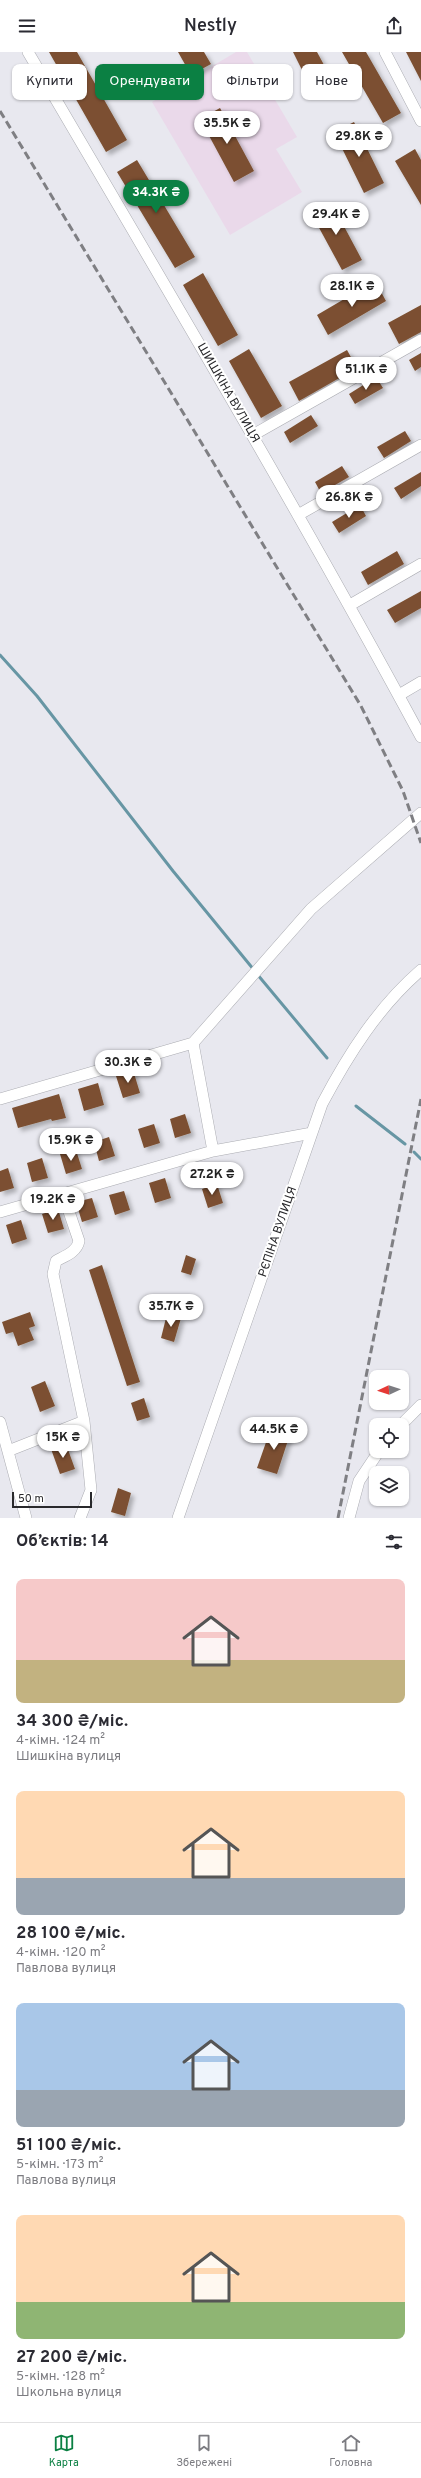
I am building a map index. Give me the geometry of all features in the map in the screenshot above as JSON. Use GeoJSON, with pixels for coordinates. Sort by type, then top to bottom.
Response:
{"type":"FeatureCollection","features":[{"type":"Feature","properties":{"kind":"street","name":"ШИШКІНА ВУЛИЦЯ"},"geometry":{"type":"LineString","coordinates":[[28,52],[253,435],[350,605],[421,736]]}},
{"type":"Feature","properties":{"kind":"street"},"geometry":{"type":"LineString","coordinates":[[385,52],[421,121]]}},
{"type":"Feature","properties":{"kind":"street"},"geometry":{"type":"LineString","coordinates":[[253,435],[421,340]]}},
{"type":"Feature","properties":{"kind":"street"},"geometry":{"type":"LineString","coordinates":[[298,516],[421,445]]}},
{"type":"Feature","properties":{"kind":"street"},"geometry":{"type":"LineString","coordinates":[[350,605],[421,564]]}},
{"type":"Feature","properties":{"kind":"street"},"geometry":{"type":"LineString","coordinates":[[399,695],[421,682]]}},
{"type":"Feature","properties":{"kind":"street"},"geometry":{"type":"LineString","coordinates":[[0,1099],[193,1043],[311,909],[421,813]]}},
{"type":"Feature","properties":{"kind":"street","name":"РЄПІНА ВУЛИЦЯ"},"geometry":{"type":"LineString","coordinates":[[178,1518],[322,1104],[349,1053],[380,1014],[421,970]]}},
{"type":"Feature","properties":{"kind":"street"},"geometry":{"type":"LineString","coordinates":[[193,1043],[213,1151]]}},
{"type":"Feature","properties":{"kind":"street"},"geometry":{"type":"LineString","coordinates":[[0,1212],[213,1151],[312,1134]]}},
{"type":"Feature","properties":{"kind":"street"},"geometry":{"type":"LineString","coordinates":[[63,1194],[79,1241],[78,1246],[73,1251],[56,1261],[53,1274],[84,1421],[91,1490],[80,1518]]}},
{"type":"Feature","properties":{"kind":"street"},"geometry":{"type":"LineString","coordinates":[[408,1418],[421,1405]]}},
{"type":"Feature","properties":{"kind":"street"},"geometry":{"type":"LineString","coordinates":[[8,1451],[84,1421]]}},
{"type":"Feature","properties":{"kind":"street"},"geometry":{"type":"LineString","coordinates":[[0,1422],[26,1518]]}},
{"type":"Feature","properties":{"kind":"street"},"geometry":{"type":"LineString","coordinates":[[349,1518],[359,1481],[374,1458]]}},
{"type":"Feature","properties":{"kind":"shaded area"},"geometry":{"type":"Polygon","coordinates":[[[236,52],[247,52],[254,64],[216,64],[236,52]]]}},
{"type":"Feature","properties":{"kind":"shaded area"},"geometry":{"type":"Polygon","coordinates":[[[212,66],[212,100],[275,100],[297,137],[276,149],[302,192],[230,235],[152,102],[155,100],[204,100],[204,71],[212,66]]]}},
{"type":"Feature","properties":{"kind":"building"},"geometry":{"type":"Polygon","coordinates":[[[49,52],[77,52],[84,64],[56,64],[49,52]]]}},
{"type":"Feature","properties":{"kind":"building"},"geometry":{"type":"Polygon","coordinates":[[[178,52],[204,52],[211,64],[204,68],[204,64],[185,64],[178,52]]]}},
{"type":"Feature","properties":{"kind":"building"},"geometry":{"type":"Polygon","coordinates":[[[293,52],[317,52],[324,64],[301,64],[301,68],[293,52]]]}},
{"type":"Feature","properties":{"kind":"building"},"geometry":{"type":"Polygon","coordinates":[[[342,52],[366,52],[401,113],[383,123],[362,87],[362,64],[349,64],[342,52]]]}},
{"type":"Feature","properties":{"kind":"building"},"geometry":{"type":"Polygon","coordinates":[[[406,52],[421,52],[421,81],[406,52]]]}},
{"type":"Feature","properties":{"kind":"building"},"geometry":{"type":"Polygon","coordinates":[[[87,70],[95,84],[95,100],[104,100],[127,140],[106,152],[76,100],[87,100],[87,70]]]}},
{"type":"Feature","properties":{"kind":"building"},"geometry":{"type":"Polygon","coordinates":[[[220,108],[254,171],[234,182],[200,119],[220,108]]]}},
{"type":"Feature","properties":{"kind":"building"},"geometry":{"type":"Polygon","coordinates":[[[354,122],[384,183],[364,193],[334,132],[354,122]]]}},
{"type":"Feature","properties":{"kind":"building"},"geometry":{"type":"Polygon","coordinates":[[[415,149],[421,160],[421,205],[395,161],[415,149]]]}},
{"type":"Feature","properties":{"kind":"building"},"geometry":{"type":"Polygon","coordinates":[[[137,160],[195,257],[175,268],[117,172],[137,160]]]}},
{"type":"Feature","properties":{"kind":"building"},"geometry":{"type":"Polygon","coordinates":[[[331,202],[362,260],[342,270],[311,213],[331,202]]]}},
{"type":"Feature","properties":{"kind":"building"},"geometry":{"type":"Polygon","coordinates":[[[203,273],[238,335],[218,346],[183,285],[203,273]]]}},
{"type":"Feature","properties":{"kind":"building"},"geometry":{"type":"Polygon","coordinates":[[[375,281],[386,301],[328,335],[317,315],[375,281]]]}},
{"type":"Feature","properties":{"kind":"building"},"geometry":{"type":"Polygon","coordinates":[[[421,305],[421,332],[399,344],[388,323],[421,305]]]}},
{"type":"Feature","properties":{"kind":"building"},"geometry":{"type":"Polygon","coordinates":[[[249,349],[282,406],[261,418],[229,361],[249,349]]]}},
{"type":"Feature","properties":{"kind":"building"},"geometry":{"type":"Polygon","coordinates":[[[347,350],[357,368],[299,401],[289,382],[347,350]]]}},
{"type":"Feature","properties":{"kind":"building"},"geometry":{"type":"Polygon","coordinates":[[[421,353],[421,367],[415,371],[409,360],[421,353]]]}},
{"type":"Feature","properties":{"kind":"building"},"geometry":{"type":"Polygon","coordinates":[[[376,377],[383,388],[355,404],[349,394],[376,377]]]}},
{"type":"Feature","properties":{"kind":"building"},"geometry":{"type":"Polygon","coordinates":[[[311,415],[318,426],[290,443],[284,432],[311,415]]]}},
{"type":"Feature","properties":{"kind":"building"},"geometry":{"type":"Polygon","coordinates":[[[405,431],[411,441],[384,458],[377,447],[405,431]]]}},
{"type":"Feature","properties":{"kind":"building"},"geometry":{"type":"Polygon","coordinates":[[[342,466],[349,477],[321,493],[315,482],[342,466]]]}},
{"type":"Feature","properties":{"kind":"building"},"geometry":{"type":"Polygon","coordinates":[[[421,472],[421,486],[401,499],[394,488],[421,472]]]}},
{"type":"Feature","properties":{"kind":"building"},"geometry":{"type":"Polygon","coordinates":[[[360,505],[366,516],[339,533],[332,522],[360,505]]]}},
{"type":"Feature","properties":{"kind":"building"},"geometry":{"type":"Polygon","coordinates":[[[397,551],[404,564],[368,585],[361,572],[397,551]]]}},
{"type":"Feature","properties":{"kind":"building"},"geometry":{"type":"Polygon","coordinates":[[[421,591],[421,608],[395,623],[387,610],[421,591]]]}},
{"type":"Feature","properties":{"kind":"building"},"geometry":{"type":"Polygon","coordinates":[[[133,1070],[140,1093],[123,1098],[116,1076],[133,1070]]]}},
{"type":"Feature","properties":{"kind":"building"},"geometry":{"type":"Polygon","coordinates":[[[98,1083],[104,1105],[84,1111],[78,1089],[98,1083]]]}},
{"type":"Feature","properties":{"kind":"building"},"geometry":{"type":"Polygon","coordinates":[[[59,1094],[66,1118],[52,1121],[51,1119],[18,1128],[12,1108],[59,1094]]]}},
{"type":"Feature","properties":{"kind":"building"},"geometry":{"type":"Polygon","coordinates":[[[185,1114],[191,1133],[175,1138],[170,1119],[185,1114]]]}},
{"type":"Feature","properties":{"kind":"building"},"geometry":{"type":"Polygon","coordinates":[[[154,1124],[160,1143],[144,1148],[138,1129],[154,1124]]]}},
{"type":"Feature","properties":{"kind":"building"},"geometry":{"type":"Polygon","coordinates":[[[109,1137],[115,1156],[99,1161],[94,1142],[109,1137]]]}},
{"type":"Feature","properties":{"kind":"building"},"geometry":{"type":"Polygon","coordinates":[[[76,1150],[82,1169],[66,1174],[60,1154],[76,1150]]]}},
{"type":"Feature","properties":{"kind":"building"},"geometry":{"type":"Polygon","coordinates":[[[42,1158],[48,1178],[32,1182],[27,1163],[42,1158]]]}},
{"type":"Feature","properties":{"kind":"building"},"geometry":{"type":"Polygon","coordinates":[[[8,1168],[14,1188],[0,1192],[0,1171],[8,1168]]]}},
{"type":"Feature","properties":{"kind":"building"},"geometry":{"type":"Polygon","coordinates":[[[165,1178],[171,1198],[155,1203],[149,1183],[165,1178]]]}},
{"type":"Feature","properties":{"kind":"building"},"geometry":{"type":"Polygon","coordinates":[[[217,1184],[223,1203],[208,1208],[202,1189],[217,1184]]]}},
{"type":"Feature","properties":{"kind":"building"},"geometry":{"type":"Polygon","coordinates":[[[124,1191],[130,1210],[115,1215],[109,1195],[124,1191]]]}},
{"type":"Feature","properties":{"kind":"building"},"geometry":{"type":"Polygon","coordinates":[[[92,1198],[98,1217],[82,1222],[76,1202],[92,1198]]]}},
{"type":"Feature","properties":{"kind":"building"},"geometry":{"type":"Polygon","coordinates":[[[58,1209],[64,1229],[48,1233],[42,1214],[58,1209]]]}},
{"type":"Feature","properties":{"kind":"building"},"geometry":{"type":"Polygon","coordinates":[[[21,1220],[27,1239],[12,1244],[6,1225],[21,1220]]]}},
{"type":"Feature","properties":{"kind":"building"},"geometry":{"type":"Polygon","coordinates":[[[186,1255],[196,1259],[191,1275],[181,1272],[186,1255]]]}},
{"type":"Feature","properties":{"kind":"building"},"geometry":{"type":"Polygon","coordinates":[[[102,1265],[140,1382],[127,1386],[89,1270],[102,1265]]]}},
{"type":"Feature","properties":{"kind":"building"},"geometry":{"type":"Polygon","coordinates":[[[30,1312],[35,1326],[29,1328],[34,1340],[18,1346],[13,1332],[6,1334],[2,1322],[30,1312]]]}},
{"type":"Feature","properties":{"kind":"building"},"geometry":{"type":"Polygon","coordinates":[[[167,1314],[181,1318],[174,1342],[161,1338],[167,1314]]]}},
{"type":"Feature","properties":{"kind":"building"},"geometry":{"type":"Polygon","coordinates":[[[45,1381],[55,1406],[40,1412],[31,1387],[45,1381]]]}},
{"type":"Feature","properties":{"kind":"building"},"geometry":{"type":"Polygon","coordinates":[[[144,1398],[150,1417],[137,1421],[131,1403],[144,1398]]]}},
{"type":"Feature","properties":{"kind":"building"},"geometry":{"type":"Polygon","coordinates":[[[271,1428],[290,1434],[277,1474],[257,1468],[271,1428]]]}},
{"type":"Feature","properties":{"kind":"building"},"geometry":{"type":"Polygon","coordinates":[[[66,1444],[75,1469],[60,1474],[51,1449],[66,1444]]]}},
{"type":"Feature","properties":{"kind":"building"},"geometry":{"type":"Polygon","coordinates":[[[118,1488],[131,1493],[125,1516],[111,1512],[118,1488]]]}},
{"type":"Feature","properties":{"kind":"waterway"},"geometry":{"type":"LineString","coordinates":[[0,655],[37,696],[173,871],[254,970]]}},
{"type":"Feature","properties":{"kind":"waterway"},"geometry":{"type":"LineString","coordinates":[[257,974],[327,1058]]}},
{"type":"Feature","properties":{"kind":"waterway"},"geometry":{"type":"LineString","coordinates":[[356,1106],[405,1144]]}},
{"type":"Feature","properties":{"kind":"waterway"},"geometry":{"type":"LineString","coordinates":[[414,1152],[421,1159]]}},
{"type":"Feature","properties":{"kind":"railway"},"geometry":{"type":"LineString","coordinates":[[0,111],[361,706],[403,791],[421,843]]}},
{"type":"Feature","properties":{"kind":"railway"},"geometry":{"type":"LineString","coordinates":[[338,1518],[421,1099]]}}]}
